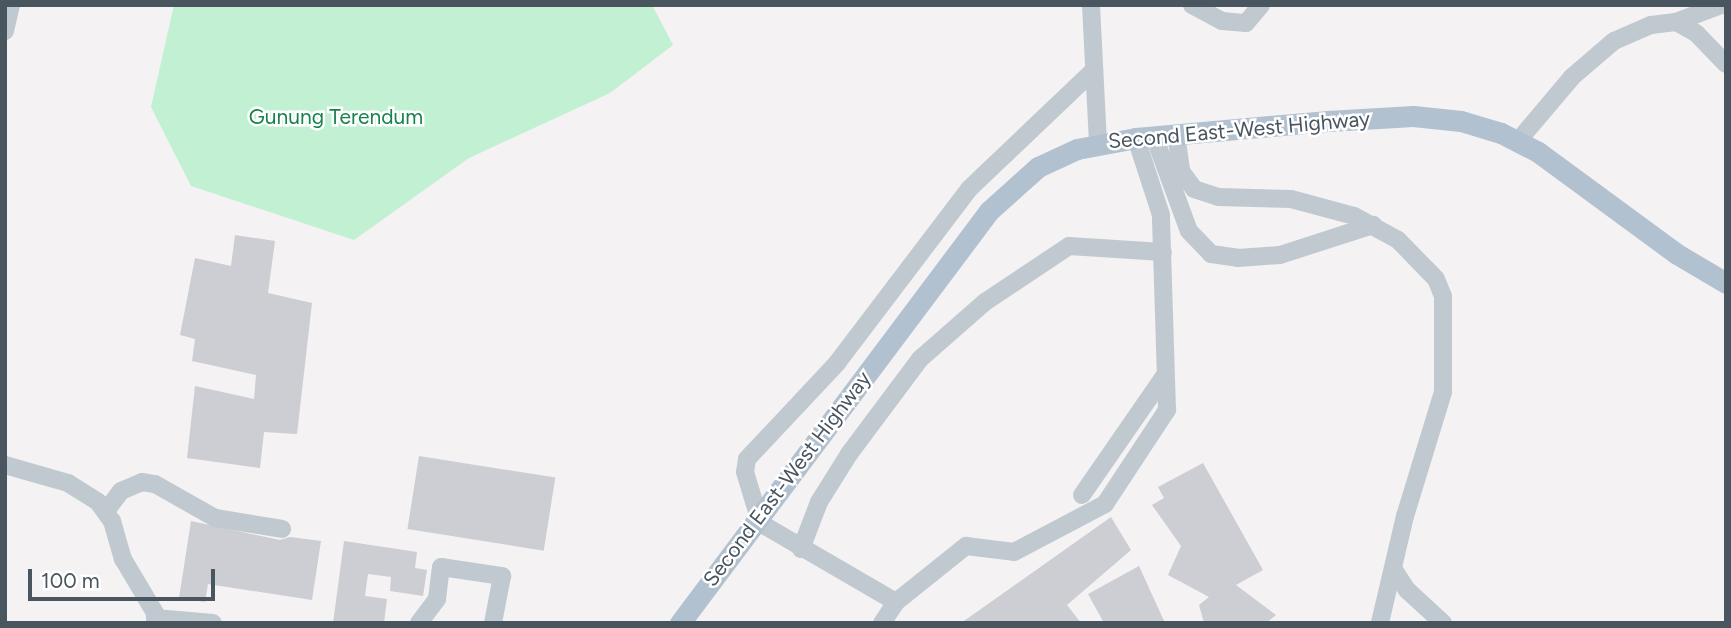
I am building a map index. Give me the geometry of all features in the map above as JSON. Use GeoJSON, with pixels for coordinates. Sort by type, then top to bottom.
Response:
{"type":"FeatureCollection","features":[{"type":"Feature","properties":{"kind":"main road","name":"Second East-West Highway"},"geometry":{"type":"LineString","coordinates":[[680,623],[757,518],[1012,187],[1058,157],[1098,143],[1176,134],[1413,116],[1461,121],[1518,141],[1726,284]]}},
{"type":"Feature","properties":{"kind":"street"},"geometry":{"type":"LineString","coordinates":[[5,31],[12,5]]}},
{"type":"Feature","properties":{"kind":"street"},"geometry":{"type":"LineString","coordinates":[[1091,5],[1098,143]]}},
{"type":"Feature","properties":{"kind":"street"},"geometry":{"type":"LineString","coordinates":[[1192,5],[1222,21],[1246,23],[1261,5]]}},
{"type":"Feature","properties":{"kind":"street"},"geometry":{"type":"LineString","coordinates":[[1518,141],[1572,77],[1614,41],[1651,24],[1676,22],[1721,5]]}},
{"type":"Feature","properties":{"kind":"street"},"geometry":{"type":"LineString","coordinates":[[1676,22],[1696,33],[1726,64]]}},
{"type":"Feature","properties":{"kind":"street"},"geometry":{"type":"LineString","coordinates":[[896,602],[848,570],[801,549],[757,518],[745,472],[747,459],[836,363],[969,189],[1094,70]]}},
{"type":"Feature","properties":{"kind":"street"},"geometry":{"type":"LineString","coordinates":[[882,623],[896,602],[967,546],[1014,552],[1097,510],[1163,420],[1165,375],[1161,215],[1176,134]]}},
{"type":"Feature","properties":{"kind":"street"},"geometry":{"type":"LineString","coordinates":[[1145,137],[1167,175],[1195,241],[1222,257],[1280,255],[1373,225]]}},
{"type":"Feature","properties":{"kind":"street"},"geometry":{"type":"LineString","coordinates":[[994,166],[1012,187]]}},
{"type":"Feature","properties":{"kind":"street"},"geometry":{"type":"LineString","coordinates":[[1167,175],[1205,195],[1291,199],[1373,225],[1421,259],[1443,296],[1443,392],[1405,516],[1380,623]]}},
{"type":"Feature","properties":{"kind":"street"},"geometry":{"type":"LineString","coordinates":[[801,549],[819,502],[857,444],[920,359],[985,302],[1069,246],[1163,252]]}},
{"type":"Feature","properties":{"kind":"street"},"geometry":{"type":"LineString","coordinates":[[1082,495],[1165,375]]}},
{"type":"Feature","properties":{"kind":"street"},"geometry":{"type":"LineString","coordinates":[[5,465],[68,484],[106,511],[123,559],[158,621],[213,623]]}},
{"type":"Feature","properties":{"kind":"street"},"geometry":{"type":"LineString","coordinates":[[106,511],[121,491],[142,482],[155,484],[215,518],[282,528]]}},
{"type":"Feature","properties":{"kind":"street"},"geometry":{"type":"LineString","coordinates":[[419,623],[436,600],[441,567],[502,576],[493,623]]}},
{"type":"Feature","properties":{"kind":"street"},"geometry":{"type":"LineString","coordinates":[[1394,570],[1407,590],[1443,623]]}},
{"type":"Feature","properties":{"kind":"green space","name":"Gunung Terendum"},"geometry":{"type":"Polygon","coordinates":[[[174,5],[652,5],[673,45],[610,93],[469,158],[354,240],[191,186],[151,107],[174,5]]]}},
{"type":"Feature","properties":{"kind":"building"},"geometry":{"type":"Polygon","coordinates":[[[235,235],[275,241],[268,293],[312,303],[297,434],[264,432],[260,468],[187,458],[195,386],[254,399],[256,375],[192,361],[195,339],[180,335],[195,258],[231,266],[235,235]]]}},
{"type":"Feature","properties":{"kind":"building"},"geometry":{"type":"Polygon","coordinates":[[[419,456],[555,478],[544,551],[407,529],[419,456]]]}},
{"type":"Feature","properties":{"kind":"building"},"geometry":{"type":"Polygon","coordinates":[[[1203,463],[1263,570],[1236,585],[1276,615],[1266,623],[1204,623],[1199,605],[1209,597],[1168,575],[1181,546],[1152,505],[1164,498],[1158,487],[1203,463]]]}},
{"type":"Feature","properties":{"kind":"building"},"geometry":{"type":"Polygon","coordinates":[[[1111,517],[1131,550],[1067,605],[1081,623],[961,623],[1111,517]]]}},
{"type":"Feature","properties":{"kind":"building"},"geometry":{"type":"Polygon","coordinates":[[[191,521],[280,540],[290,537],[321,541],[312,600],[208,584],[205,602],[179,598],[191,521]]]}},
{"type":"Feature","properties":{"kind":"building"},"geometry":{"type":"Polygon","coordinates":[[[344,541],[417,552],[415,568],[427,570],[423,596],[390,591],[391,577],[368,574],[365,596],[387,599],[384,623],[333,623],[344,541]]]}},
{"type":"Feature","properties":{"kind":"building"},"geometry":{"type":"Polygon","coordinates":[[[1139,566],[1165,623],[1104,623],[1088,594],[1139,566]]]}}]}
